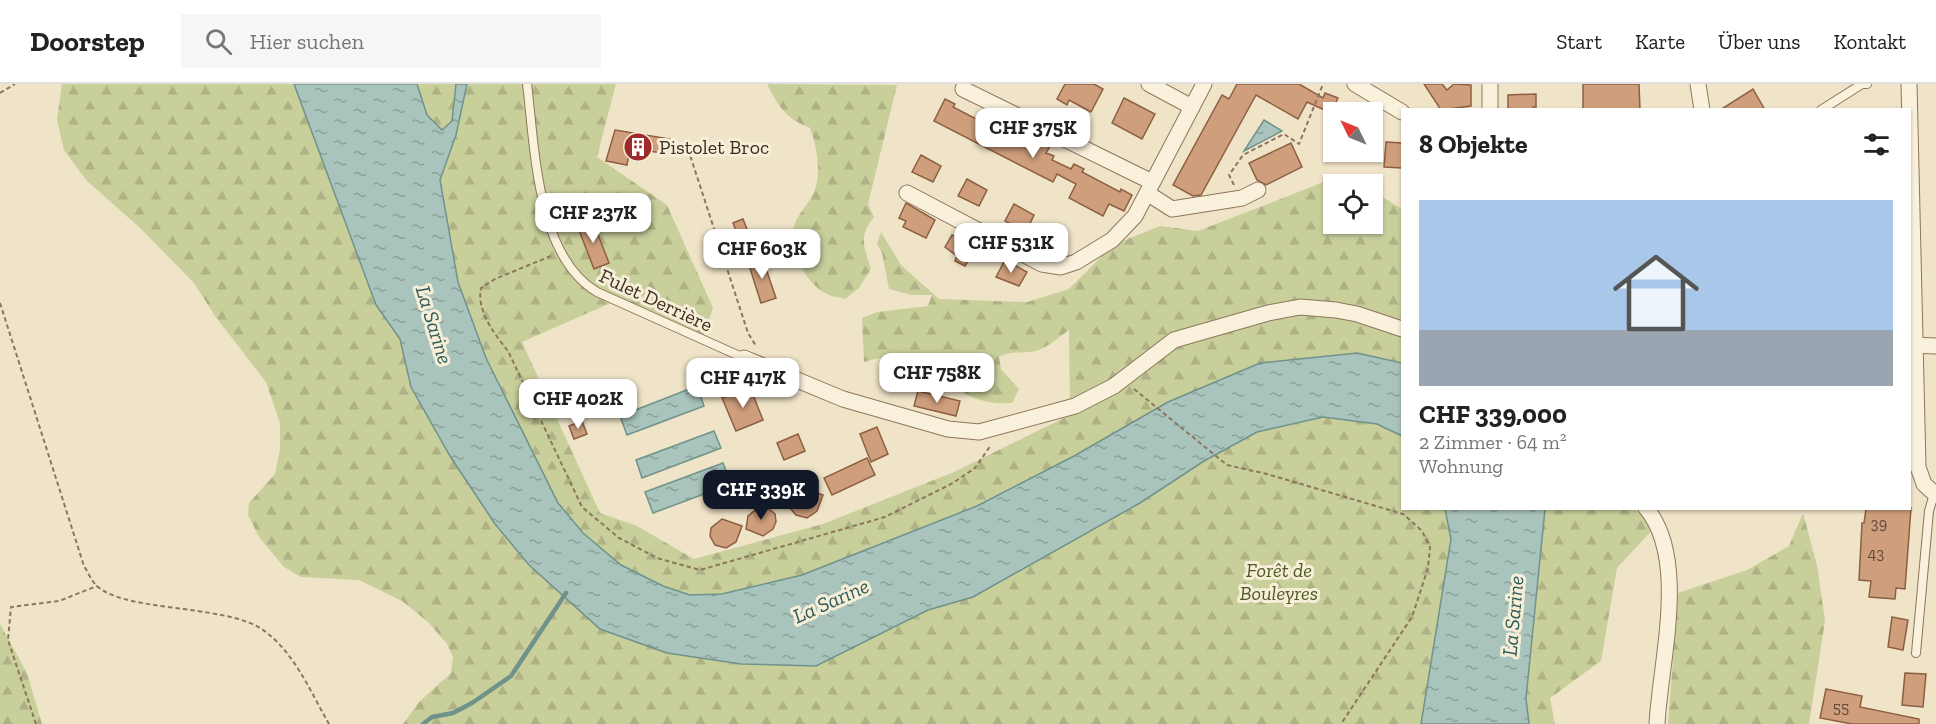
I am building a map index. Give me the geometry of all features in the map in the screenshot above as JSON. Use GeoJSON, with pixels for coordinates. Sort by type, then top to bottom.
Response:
{"type":"FeatureCollection","features":[{"type":"Feature","properties":{"kind":"street"},"geometry":{"type":"LineString","coordinates":[[1149,84],[1192,107]]}},
{"type":"Feature","properties":{"kind":"street"},"geometry":{"type":"LineString","coordinates":[[907,193],[1042,264],[1061,267],[1076,262],[1112,240],[1135,216],[1204,84]]}},
{"type":"Feature","properties":{"kind":"street"},"geometry":{"type":"LineString","coordinates":[[1490,84],[1490,108]]}},
{"type":"Feature","properties":{"kind":"street"},"geometry":{"type":"LineString","coordinates":[[1698,84],[1702,108]]}},
{"type":"Feature","properties":{"kind":"street"},"geometry":{"type":"LineString","coordinates":[[1910,84],[1910,108]]}},
{"type":"Feature","properties":{"kind":"street"},"geometry":{"type":"LineString","coordinates":[[1358,85],[1401,110]]}},
{"type":"Feature","properties":{"kind":"street"},"geometry":{"type":"LineString","coordinates":[[963,89],[1149,188],[1172,209],[1241,198],[1258,190]]}},
{"type":"Feature","properties":{"kind":"street"},"geometry":{"type":"LineString","coordinates":[[1911,214],[1914,466],[1924,484],[1935,494]]}},
{"type":"Feature","properties":{"kind":"street"},"geometry":{"type":"LineString","coordinates":[[744,358],[843,399],[961,432],[993,430],[1053,414],[1088,400],[1114,386],[1174,340],[1268,313],[1300,307],[1336,310],[1358,314],[1401,329]]}},
{"type":"Feature","properties":{"kind":"street"},"geometry":{"type":"LineString","coordinates":[[1912,345],[1936,346]]}},
{"type":"Feature","properties":{"kind":"street"},"geometry":{"type":"LineString","coordinates":[[1647,510],[1662,536],[1668,569],[1667,611],[1657,724]]}},
{"type":"Feature","properties":{"kind":"lane","name":"Fulet Derrière"},"geometry":{"type":"LineString","coordinates":[[527,84],[538,180],[549,223],[577,278],[597,292],[744,358]]}},
{"type":"Feature","properties":{"kind":"lane"},"geometry":{"type":"LineString","coordinates":[[1824,108],[1862,84],[1867,84]]}},
{"type":"Feature","properties":{"kind":"lane"},"geometry":{"type":"LineString","coordinates":[[1916,653],[1929,511],[1935,494]]}},
{"type":"Feature","properties":{"kind":"path"},"geometry":{"type":"LineString","coordinates":[[0,93],[15,84]]}},
{"type":"Feature","properties":{"kind":"path"},"geometry":{"type":"LineString","coordinates":[[1241,198],[1229,175],[1242,155],[1284,134],[1299,144],[1323,84]]}},
{"type":"Feature","properties":{"kind":"path"},"geometry":{"type":"LineString","coordinates":[[688,149],[748,333],[769,369]]}},
{"type":"Feature","properties":{"kind":"path"},"geometry":{"type":"LineString","coordinates":[[562,252],[495,279],[481,288],[479,297],[483,311],[496,336],[508,351],[582,507],[619,538],[657,558],[700,570],[885,517],[953,483],[975,468],[991,446],[993,430]]}},
{"type":"Feature","properties":{"kind":"path"},"geometry":{"type":"LineString","coordinates":[[0,303],[84,566],[97,586],[120,598],[235,617],[260,628],[283,647],[329,724]]}},
{"type":"Feature","properties":{"kind":"path"},"geometry":{"type":"LineString","coordinates":[[1150,400],[1227,465],[1267,474],[1403,514],[1422,531],[1430,547],[1428,567],[1418,600],[1400,638],[1341,724]]}},
{"type":"Feature","properties":{"kind":"path"},"geometry":{"type":"LineString","coordinates":[[36,724],[9,640],[11,607],[59,601],[97,586]]}},
{"type":"Feature","properties":{"kind":"green space","name":"Forêt de Bouleyres"},"geometry":{"type":"Polygon","coordinates":[[[62,84],[294,84],[376,305],[400,339],[411,387],[450,456],[495,524],[530,565],[600,629],[667,653],[741,664],[816,666],[928,610],[973,597],[1140,503],[1204,461],[1257,432],[1323,417],[1377,424],[1401,436],[1401,510],[1445,510],[1451,539],[1421,724],[403,724],[419,702],[451,673],[453,657],[447,644],[428,622],[402,601],[359,580],[301,577],[284,567],[259,537],[248,515],[249,503],[275,474],[280,449],[280,423],[266,382],[215,316],[194,283],[140,228],[86,180],[64,150],[57,120],[62,84]]]}},
{"type":"Feature","properties":{"kind":"green space"},"geometry":{"type":"Polygon","coordinates":[[[417,84],[456,84],[452,121],[442,130],[427,115],[417,84]]]}},
{"type":"Feature","properties":{"kind":"green space"},"geometry":{"type":"Polygon","coordinates":[[[467,84],[616,84],[597,157],[667,205],[713,308],[702,340],[613,302],[522,342],[600,513],[637,526],[694,559],[823,524],[954,472],[1070,415],[1069,330],[1036,351],[999,357],[1001,369],[1019,389],[1012,403],[989,402],[970,396],[925,366],[909,359],[889,357],[864,362],[862,318],[877,312],[928,306],[932,295],[912,295],[889,289],[882,253],[877,244],[881,232],[901,265],[939,299],[1027,302],[1069,289],[1113,245],[1160,226],[1198,231],[1323,182],[1323,234],[1383,234],[1383,197],[1401,208],[1401,363],[1260,363],[1168,402],[1074,456],[977,506],[802,575],[722,594],[690,595],[663,586],[621,565],[583,533],[558,503],[486,358],[458,282],[440,180],[456,135],[467,84]]]}},
{"type":"Feature","properties":{"kind":"green space"},"geometry":{"type":"Polygon","coordinates":[[[767,84],[897,85],[868,204],[874,217],[866,230],[864,242],[871,269],[859,288],[845,299],[829,295],[819,289],[807,276],[798,259],[793,232],[798,217],[815,188],[818,171],[817,153],[810,128],[794,120],[784,111],[767,84]]]}},
{"type":"Feature","properties":{"kind":"green space"},"geometry":{"type":"Polygon","coordinates":[[[1545,510],[1636,510],[1654,528],[1617,568],[1601,661],[1550,698],[1555,724],[1529,724],[1526,698],[1545,510]]]}},
{"type":"Feature","properties":{"kind":"green space"},"geometry":{"type":"Polygon","coordinates":[[[1803,513],[1817,565],[1825,621],[1809,724],[1668,724],[1678,593],[1747,570],[1789,546],[1803,513]]]}},
{"type":"Feature","properties":{"kind":"green space"},"geometry":{"type":"Polygon","coordinates":[[[0,624],[27,673],[42,724],[0,724],[0,624]]]}},
{"type":"Feature","properties":{"kind":"water","name":"La Sarine"},"geometry":{"type":"Polygon","coordinates":[[[294,84],[417,84],[427,115],[442,130],[452,121],[456,84],[467,84],[456,135],[440,180],[458,282],[486,358],[558,503],[583,533],[621,565],[663,586],[690,595],[722,594],[802,575],[977,506],[1074,456],[1168,402],[1260,363],[1357,353],[1401,363],[1401,436],[1377,424],[1323,417],[1257,432],[1204,461],[1140,503],[973,597],[928,610],[816,666],[741,664],[667,653],[600,629],[529,565],[495,524],[450,456],[411,387],[400,339],[376,305],[294,84]]]}},
{"type":"Feature","properties":{"kind":"water"},"geometry":{"type":"Polygon","coordinates":[[[1264,120],[1282,131],[1244,151],[1264,120]]]}},
{"type":"Feature","properties":{"kind":"water"},"geometry":{"type":"Polygon","coordinates":[[[697,386],[704,406],[627,435],[620,416],[697,386]]]}},
{"type":"Feature","properties":{"kind":"water"},"geometry":{"type":"Polygon","coordinates":[[[714,431],[721,448],[642,478],[636,460],[714,431]]]}},
{"type":"Feature","properties":{"kind":"water"},"geometry":{"type":"Polygon","coordinates":[[[723,463],[731,484],[653,513],[645,492],[723,463]]]}},
{"type":"Feature","properties":{"kind":"water","name":"La Sarine"},"geometry":{"type":"Polygon","coordinates":[[[1445,510],[1545,510],[1526,698],[1529,724],[1421,724],[1451,539],[1445,510]]]}},
{"type":"Feature","properties":{"kind":"building"},"geometry":{"type":"Polygon","coordinates":[[[1065,84],[1094,84],[1103,89],[1091,112],[1069,100],[1067,105],[1057,99],[1065,84]]]}},
{"type":"Feature","properties":{"kind":"building"},"geometry":{"type":"Polygon","coordinates":[[[1237,84],[1299,84],[1323,98],[1325,93],[1338,98],[1336,102],[1323,102],[1323,109],[1307,102],[1298,119],[1256,95],[1201,195],[1193,196],[1173,185],[1222,95],[1229,99],[1237,84]]]}},
{"type":"Feature","properties":{"kind":"building"},"geometry":{"type":"Polygon","coordinates":[[[1424,84],[1442,84],[1447,90],[1454,84],[1471,85],[1471,106],[1440,108],[1424,84]]]}},
{"type":"Feature","properties":{"kind":"building"},"geometry":{"type":"Polygon","coordinates":[[[1583,84],[1639,84],[1640,108],[1583,108],[1583,84]]]}},
{"type":"Feature","properties":{"kind":"building"},"geometry":{"type":"Polygon","coordinates":[[[1753,89],[1764,108],[1723,108],[1753,89]]]}},
{"type":"Feature","properties":{"kind":"building"},"geometry":{"type":"Polygon","coordinates":[[[1536,94],[1536,107],[1508,108],[1508,95],[1536,94]]]}},
{"type":"Feature","properties":{"kind":"building"},"geometry":{"type":"Polygon","coordinates":[[[1124,98],[1155,114],[1142,139],[1112,123],[1124,98]]]}},
{"type":"Feature","properties":{"kind":"building"},"geometry":{"type":"Polygon","coordinates":[[[945,99],[955,104],[953,107],[978,120],[979,117],[988,122],[987,125],[1012,138],[1013,135],[1025,141],[1028,135],[1050,146],[1046,153],[1054,156],[1052,160],[1071,169],[1074,164],[1084,169],[1082,172],[1120,192],[1121,189],[1132,195],[1124,211],[1109,204],[1103,216],[1069,198],[1076,184],[1057,174],[1053,182],[934,121],[945,99]]]}},
{"type":"Feature","properties":{"kind":"building","name":"Pistolet Broc"},"geometry":{"type":"Polygon","coordinates":[[[615,130],[670,139],[668,154],[630,148],[627,165],[606,161],[615,130]]]}},
{"type":"Feature","properties":{"kind":"building"},"geometry":{"type":"Polygon","coordinates":[[[1386,142],[1401,143],[1401,168],[1384,167],[1386,142]]]}},
{"type":"Feature","properties":{"kind":"building"},"geometry":{"type":"Polygon","coordinates":[[[1291,143],[1302,167],[1266,185],[1257,180],[1249,163],[1291,143]]]}},
{"type":"Feature","properties":{"kind":"building"},"geometry":{"type":"Polygon","coordinates":[[[921,155],[941,166],[933,182],[912,172],[921,155]]]}},
{"type":"Feature","properties":{"kind":"building"},"geometry":{"type":"Polygon","coordinates":[[[967,179],[987,190],[979,206],[958,196],[967,179]]]}},
{"type":"Feature","properties":{"kind":"building"},"geometry":{"type":"Polygon","coordinates":[[[906,203],[935,220],[926,238],[903,227],[906,221],[899,218],[906,203]]]}},
{"type":"Feature","properties":{"kind":"building"},"geometry":{"type":"Polygon","coordinates":[[[1014,204],[1034,215],[1026,232],[1005,221],[1014,204]]]}},
{"type":"Feature","properties":{"kind":"building"},"geometry":{"type":"Polygon","coordinates":[[[592,219],[609,263],[594,269],[577,225],[592,219]]]}},
{"type":"Feature","properties":{"kind":"building"},"geometry":{"type":"Polygon","coordinates":[[[743,219],[751,239],[741,243],[733,223],[743,219]]]}},
{"type":"Feature","properties":{"kind":"building"},"geometry":{"type":"Polygon","coordinates":[[[952,235],[961,239],[963,235],[979,244],[965,266],[955,261],[957,256],[945,247],[952,235]]]}},
{"type":"Feature","properties":{"kind":"building"},"geometry":{"type":"Polygon","coordinates":[[[762,257],[776,298],[761,303],[748,262],[762,257]]]}},
{"type":"Feature","properties":{"kind":"building"},"geometry":{"type":"Polygon","coordinates":[[[1005,260],[1027,272],[1019,286],[996,277],[1005,260]]]}},
{"type":"Feature","properties":{"kind":"building"},"geometry":{"type":"Polygon","coordinates":[[[750,387],[763,420],[736,431],[722,398],[750,387]]]}},
{"type":"Feature","properties":{"kind":"building"},"geometry":{"type":"Polygon","coordinates":[[[918,391],[960,401],[956,416],[914,406],[918,391]]]}},
{"type":"Feature","properties":{"kind":"building"},"geometry":{"type":"Polygon","coordinates":[[[582,421],[587,434],[574,439],[569,426],[582,421]]]}},
{"type":"Feature","properties":{"kind":"building"},"geometry":{"type":"Polygon","coordinates":[[[877,427],[888,454],[871,462],[860,434],[877,427]]]}},
{"type":"Feature","properties":{"kind":"building"},"geometry":{"type":"Polygon","coordinates":[[[798,434],[805,451],[784,460],[777,443],[798,434]]]}},
{"type":"Feature","properties":{"kind":"building"},"geometry":{"type":"Polygon","coordinates":[[[867,458],[875,475],[832,495],[824,478],[867,458]]]}},
{"type":"Feature","properties":{"kind":"building"},"geometry":{"type":"Polygon","coordinates":[[[803,489],[823,495],[817,511],[807,518],[796,515],[790,508],[792,498],[803,489]]]}},
{"type":"Feature","properties":{"kind":"building"},"geometry":{"type":"Polygon","coordinates":[[[759,507],[769,509],[775,514],[776,522],[773,529],[763,536],[746,529],[748,516],[759,507]]]}},
{"type":"Feature","properties":{"kind":"building"},"geometry":{"type":"Polygon","coordinates":[[[1866,510],[1911,510],[1905,589],[1896,588],[1895,599],[1869,597],[1871,581],[1859,580],[1862,523],[1864,523],[1866,510]]]}},
{"type":"Feature","properties":{"kind":"building"},"geometry":{"type":"Polygon","coordinates":[[[722,519],[742,526],[736,542],[726,548],[715,545],[710,536],[711,528],[722,519]]]}},
{"type":"Feature","properties":{"kind":"building"},"geometry":{"type":"Polygon","coordinates":[[[1892,617],[1908,620],[1903,650],[1888,647],[1892,617]]]}},
{"type":"Feature","properties":{"kind":"building"},"geometry":{"type":"Polygon","coordinates":[[[1905,673],[1926,674],[1923,707],[1902,705],[1905,673]]]}},
{"type":"Feature","properties":{"kind":"building"},"geometry":{"type":"Polygon","coordinates":[[[1826,689],[1862,696],[1860,707],[1919,719],[1919,724],[1852,724],[1820,718],[1826,689]]]}},
{"type":"Feature","properties":{"kind":"waterway"},"geometry":{"type":"LineString","coordinates":[[423,724],[432,717],[453,713],[472,703],[511,676],[566,593]]}},
{"type":"Feature","properties":{"kind":"place","name":"Pistolet Broc"},"geometry":{"type":"Point","coordinates":[638,147]}}]}
